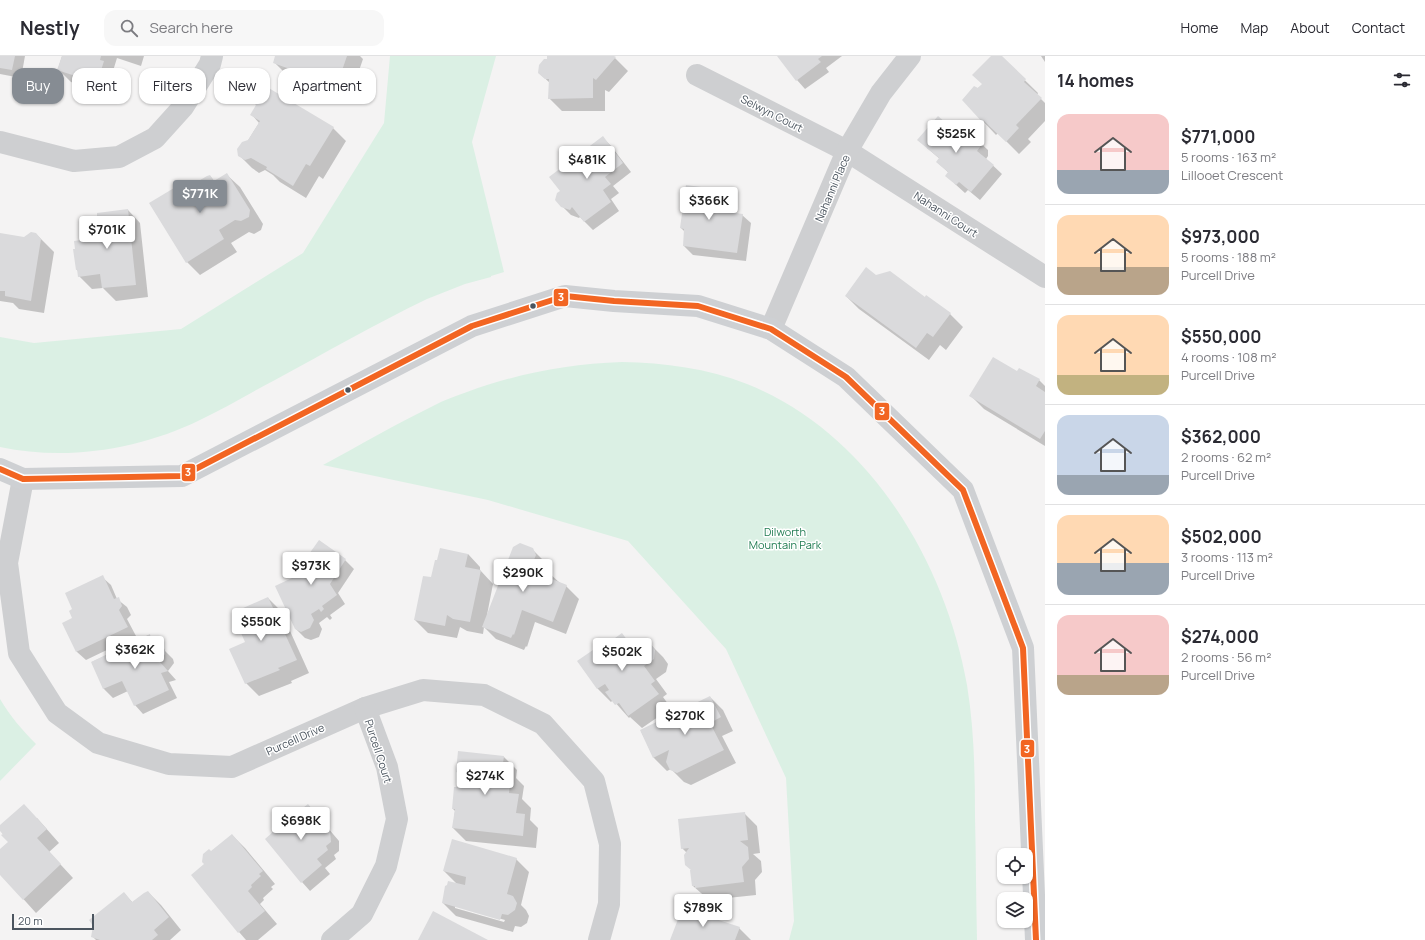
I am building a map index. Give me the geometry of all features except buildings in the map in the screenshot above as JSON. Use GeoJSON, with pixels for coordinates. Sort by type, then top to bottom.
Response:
{"type":"FeatureCollection","features":[{"type":"Feature","properties":{"kind":"street"},"geometry":{"type":"LineString","coordinates":[[0,142],[74,161],[119,157],[155,138],[183,107],[210,64],[212,56]]}},
{"type":"Feature","properties":{"kind":"street","name":"Nahanni Place"},"geometry":{"type":"LineString","coordinates":[[771,329],[847,151],[881,93],[910,56]]}},
{"type":"Feature","properties":{"kind":"street","name":"Selwyn Court"},"geometry":{"type":"LineString","coordinates":[[697,75],[847,151]]}},
{"type":"Feature","properties":{"kind":"street","name":"Nahanni Court"},"geometry":{"type":"LineString","coordinates":[[847,151],[1045,277]]}},
{"type":"Feature","properties":{"kind":"street"},"geometry":{"type":"LineString","coordinates":[[0,469],[23,479],[182,476],[472,326],[565,296],[614,301],[698,306],[771,329],[846,377],[963,490],[1024,648],[1036,940]]}},
{"type":"Feature","properties":{"kind":"street","name":"Purcell Drive"},"geometry":{"type":"LineString","coordinates":[[23,479],[7,564],[19,652],[57,713],[98,743],[169,764],[232,767],[365,708],[422,690],[484,695],[543,724],[594,781],[610,844],[609,904],[599,940]]}},
{"type":"Feature","properties":{"kind":"street","name":"Purcell Court"},"geometry":{"type":"LineString","coordinates":[[332,940],[362,914],[386,866],[397,819],[387,767],[365,708]]}},
{"type":"Feature","properties":{"kind":"green space"},"geometry":{"type":"Polygon","coordinates":[[[390,56],[496,56],[472,142],[504,272],[465,284],[427,299],[369,328],[200,420],[152,439],[102,450],[76,453],[25,451],[0,447],[0,337],[34,343],[181,329],[303,253],[384,123],[390,56]]]}},
{"type":"Feature","properties":{"kind":"green space","name":"Dilworth Mountain Park"},"geometry":{"type":"Polygon","coordinates":[[[622,362],[686,367],[717,374],[747,384],[791,406],[830,434],[864,468],[894,506],[920,548],[940,593],[956,638],[967,685],[973,734],[977,940],[789,940],[794,921],[786,778],[726,649],[628,541],[488,500],[323,465],[441,402],[486,385],[563,367],[622,362]]]}},
{"type":"Feature","properties":{"kind":"green space"},"geometry":{"type":"Polygon","coordinates":[[[0,699],[16,723],[36,744],[0,781],[0,699]]]}},
{"type":"Feature","properties":{"kind":"transit line","name":"3"},"geometry":{"type":"LineString","coordinates":[[0,469],[23,479],[182,476],[472,326],[565,296],[614,301],[698,306],[771,329],[846,377],[963,490],[1023,648],[1036,940]]}}]}
